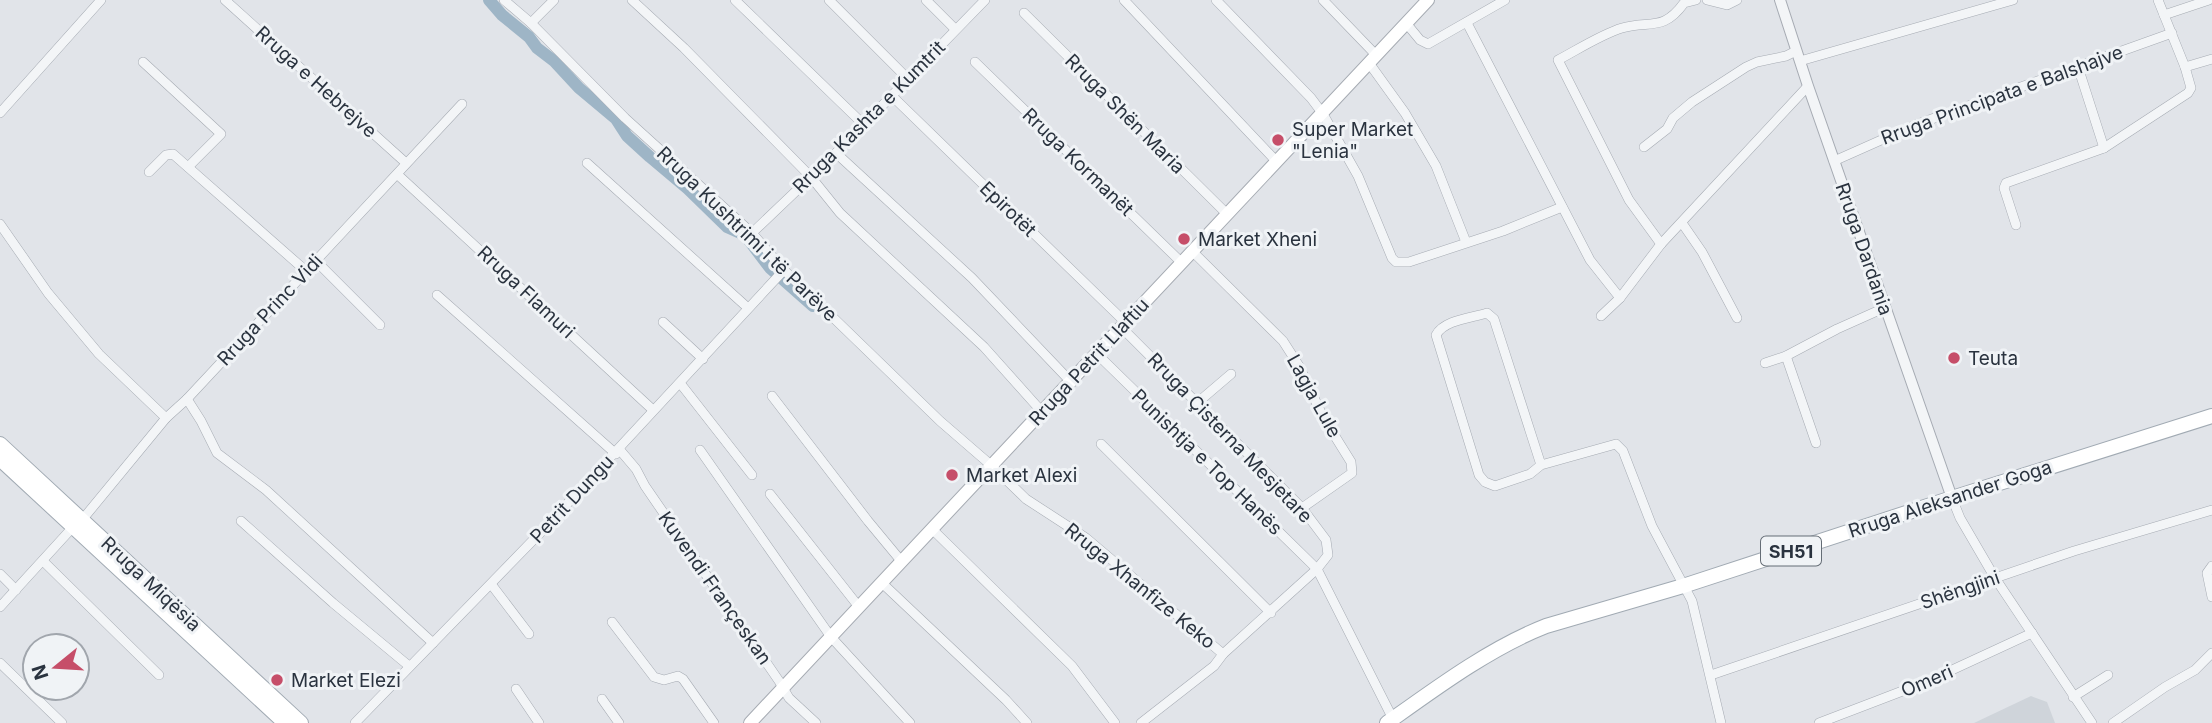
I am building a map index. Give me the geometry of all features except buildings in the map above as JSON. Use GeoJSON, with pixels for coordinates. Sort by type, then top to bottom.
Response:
{"type":"FeatureCollection","features":[{"type":"Feature","properties":{"kind":"main road","name":"Rruga Petrit Llaftiu"},"geometry":{"type":"LineString","coordinates":[[750,723],[1072,383],[1181,262],[1428,0]]}},
{"type":"Feature","properties":{"kind":"main road","name":"Rruga Aleksander Goga"},"geometry":{"type":"LineString","coordinates":[[1390,721],[1451,679],[1527,633],[1683,586],[2212,416]]}},
{"type":"Feature","properties":{"kind":"main road","name":"Rruga Miqësia"},"geometry":{"type":"LineString","coordinates":[[0,444],[78,524],[285,723]]}},
{"type":"Feature","properties":{"kind":"main road","name":"Rruga Miqësia"},"geometry":{"type":"LineString","coordinates":[[0,459],[78,524],[301,723]]}},
{"type":"Feature","properties":{"kind":"street"},"geometry":{"type":"LineString","coordinates":[[2,107],[101,0]]}},
{"type":"Feature","properties":{"kind":"street","name":"Rruga e Hebrejve"},"geometry":{"type":"LineString","coordinates":[[225,0],[406,163]]}},
{"type":"Feature","properties":{"kind":"street","name":"Rruga Kushtrimi i të Parëve"},"geometry":{"type":"LineString","coordinates":[[504,0],[531,23],[625,118],[752,233],[782,272],[940,421],[992,466]]}},
{"type":"Feature","properties":{"kind":"street"},"geometry":{"type":"LineString","coordinates":[[531,23],[554,0]]}},
{"type":"Feature","properties":{"kind":"street"},"geometry":{"type":"LineString","coordinates":[[632,0],[684,48],[811,177],[840,213],[984,347],[1043,412]]}},
{"type":"Feature","properties":{"kind":"street"},"geometry":{"type":"LineString","coordinates":[[735,0],[862,123]]}},
{"type":"Feature","properties":{"kind":"street"},"geometry":{"type":"LineString","coordinates":[[829,0],[907,78]]}},
{"type":"Feature","properties":{"kind":"street"},"geometry":{"type":"LineString","coordinates":[[926,0],[955,29]]}},
{"type":"Feature","properties":{"kind":"street","name":"Rruga Kashta e Kumtrit"},"geometry":{"type":"LineString","coordinates":[[752,233],[836,153],[862,123],[985,0]]}},
{"type":"Feature","properties":{"kind":"street"},"geometry":{"type":"LineString","coordinates":[[1124,0],[1277,162]]}},
{"type":"Feature","properties":{"kind":"street"},"geometry":{"type":"LineString","coordinates":[[1216,0],[1311,98],[1323,114],[1359,176],[1396,262],[1409,262],[1503,231],[1562,207]]}},
{"type":"Feature","properties":{"kind":"street"},"geometry":{"type":"LineString","coordinates":[[1323,0],[1372,59],[1405,113],[1436,166],[1466,242]]}},
{"type":"Feature","properties":{"kind":"street"},"geometry":{"type":"LineString","coordinates":[[1406,23],[1420,40],[1429,44],[1506,0]]}},
{"type":"Feature","properties":{"kind":"street"},"geometry":{"type":"LineString","coordinates":[[1661,244],[1629,200],[1558,60],[1622,28],[1664,23],[1676,14],[1684,3],[1696,0]]}},
{"type":"Feature","properties":{"kind":"street"},"geometry":{"type":"LineString","coordinates":[[1707,0],[1727,5],[1737,0]]}},
{"type":"Feature","properties":{"kind":"street","name":"Rruga Dardania"},"geometry":{"type":"LineString","coordinates":[[1780,0],[1884,308],[1952,498]]}},
{"type":"Feature","properties":{"kind":"street"},"geometry":{"type":"LineString","coordinates":[[1644,147],[1667,129],[1673,118],[1692,102],[1757,62],[1798,56],[2013,0]]}},
{"type":"Feature","properties":{"kind":"street"},"geometry":{"type":"LineString","coordinates":[[2017,225],[2004,188],[2006,183],[2104,148],[2188,93],[2190,84],[2185,67],[2158,0]]}},
{"type":"Feature","properties":{"kind":"street"},"geometry":{"type":"LineString","coordinates":[[2164,15],[2209,0]]}},
{"type":"Feature","properties":{"kind":"street","name":"Rruga Shën Maria"},"geometry":{"type":"LineString","coordinates":[[1024,13],[1227,214]]}},
{"type":"Feature","properties":{"kind":"street"},"geometry":{"type":"LineString","coordinates":[[1467,23],[1590,260],[1620,298]]}},
{"type":"Feature","properties":{"kind":"street","name":"Rruga Principata e Balshajve"},"geometry":{"type":"LineString","coordinates":[[1834,161],[1915,125],[2172,33]]}},
{"type":"Feature","properties":{"kind":"street"},"geometry":{"type":"LineString","coordinates":[[2185,67],[2212,59]]}},
{"type":"Feature","properties":{"kind":"street"},"geometry":{"type":"LineString","coordinates":[[143,62],[220,134],[188,167]]}},
{"type":"Feature","properties":{"kind":"street","name":"Rruga Kormanët"},"geometry":{"type":"LineString","coordinates":[[975,62],[1181,262]]}},
{"type":"Feature","properties":{"kind":"street"},"geometry":{"type":"LineString","coordinates":[[2078,66],[2104,148]]}},
{"type":"Feature","properties":{"kind":"street"},"geometry":{"type":"LineString","coordinates":[[1601,316],[1620,298],[1661,244],[1808,86]]}},
{"type":"Feature","properties":{"kind":"street","name":"Epirotët"},"geometry":{"type":"LineString","coordinates":[[891,95],[1123,325]]}},
{"type":"Feature","properties":{"kind":"street","name":"Rruga Princ Vidi"},"geometry":{"type":"LineString","coordinates":[[0,607],[78,524],[166,418],[187,399],[462,104]]}},
{"type":"Feature","properties":{"kind":"street"},"geometry":{"type":"LineString","coordinates":[[836,153],[972,278],[1072,383]]}},
{"type":"Feature","properties":{"kind":"street"},"geometry":{"type":"LineString","coordinates":[[149,172],[166,155],[173,154],[306,271]]}},
{"type":"Feature","properties":{"kind":"street"},"geometry":{"type":"LineString","coordinates":[[587,163],[748,308]]}},
{"type":"Feature","properties":{"kind":"street","name":"Rruga Flamuri"},"geometry":{"type":"LineString","coordinates":[[398,174],[653,410]]}},
{"type":"Feature","properties":{"kind":"street"},"geometry":{"type":"LineString","coordinates":[[1682,223],[1702,252],[1737,318]]}},
{"type":"Feature","properties":{"kind":"street"},"geometry":{"type":"LineString","coordinates":[[0,224],[48,293],[99,354],[166,418]]}},
{"type":"Feature","properties":{"kind":"street","name":"Lagja Lule"},"geometry":{"type":"LineString","coordinates":[[1192,251],[1283,341],[1351,463],[1352,473],[1302,509]]}},
{"type":"Feature","properties":{"kind":"street"},"geometry":{"type":"LineString","coordinates":[[316,261],[380,325]]}},
{"type":"Feature","properties":{"kind":"street","name":"Petrit Dungu"},"geometry":{"type":"LineString","coordinates":[[355,723],[618,451],[782,272]]}},
{"type":"Feature","properties":{"kind":"street","name":"Kuvendi Françeskan"},"geometry":{"type":"LineString","coordinates":[[437,295],[636,469],[789,698],[816,723]]}},
{"type":"Feature","properties":{"kind":"street"},"geometry":{"type":"LineString","coordinates":[[1765,363],[1786,356],[1884,308]]}},
{"type":"Feature","properties":{"kind":"street"},"geometry":{"type":"LineString","coordinates":[[1541,465],[1494,318],[1486,313],[1438,330],[1436,335],[1479,475],[1485,482],[1495,486],[1530,474],[1541,465],[1604,446],[1616,444],[1623,451],[1652,526],[1692,601],[1721,723]]}},
{"type":"Feature","properties":{"kind":"street"},"geometry":{"type":"LineString","coordinates":[[663,322],[703,359]]}},
{"type":"Feature","properties":{"kind":"street","name":"Rruga Çisterna Mesjetare"},"geometry":{"type":"LineString","coordinates":[[1123,325],[1302,509],[1325,540],[1327,547],[1328,555],[1317,569]]}},
{"type":"Feature","properties":{"kind":"street","name":"Punishtja e Top Hanës"},"geometry":{"type":"LineString","coordinates":[[1097,354],[1317,569],[1390,721]]}},
{"type":"Feature","properties":{"kind":"street"},"geometry":{"type":"LineString","coordinates":[[1786,356],[1815,443]]}},
{"type":"Feature","properties":{"kind":"street"},"geometry":{"type":"LineString","coordinates":[[1197,403],[1231,373]]}},
{"type":"Feature","properties":{"kind":"street"},"geometry":{"type":"LineString","coordinates":[[680,383],[752,475]]}},
{"type":"Feature","properties":{"kind":"street"},"geometry":{"type":"LineString","coordinates":[[772,396],[902,562]]}},
{"type":"Feature","properties":{"kind":"street"},"geometry":{"type":"LineString","coordinates":[[187,399],[217,453],[266,490],[433,643]]}},
{"type":"Feature","properties":{"kind":"street"},"geometry":{"type":"LineString","coordinates":[[1101,444],[1271,613]]}},
{"type":"Feature","properties":{"kind":"street"},"geometry":{"type":"LineString","coordinates":[[700,450],[831,638],[910,723]]}},
{"type":"Feature","properties":{"kind":"street","name":"Rruga Xhanfize Keko"},"geometry":{"type":"LineString","coordinates":[[992,466],[1026,499],[1086,538],[1223,654]]}},
{"type":"Feature","properties":{"kind":"street"},"geometry":{"type":"LineString","coordinates":[[770,494],[859,607]]}},
{"type":"Feature","properties":{"kind":"street"},"geometry":{"type":"LineString","coordinates":[[1952,498],[1960,518],[1995,578],[2092,723]]}},
{"type":"Feature","properties":{"kind":"street"},"geometry":{"type":"LineString","coordinates":[[2211,510],[2212,522]]}},
{"type":"Feature","properties":{"kind":"street","name":"Shëngjini"},"geometry":{"type":"LineString","coordinates":[[1711,675],[1995,578],[2211,510]]}},
{"type":"Feature","properties":{"kind":"street"},"geometry":{"type":"LineString","coordinates":[[242,521],[333,603],[409,666]]}},
{"type":"Feature","properties":{"kind":"street"},"geometry":{"type":"LineString","coordinates":[[933,530],[1072,666],[1115,723]]}},
{"type":"Feature","properties":{"kind":"street"},"geometry":{"type":"LineString","coordinates":[[43,561],[159,675]]}},
{"type":"Feature","properties":{"kind":"street"},"geometry":{"type":"LineString","coordinates":[[2212,566],[2207,573],[2212,597]]}},
{"type":"Feature","properties":{"kind":"street"},"geometry":{"type":"LineString","coordinates":[[1141,723],[1214,666],[1223,654],[1317,569]]}},
{"type":"Feature","properties":{"kind":"street"},"geometry":{"type":"LineString","coordinates":[[0,574],[16,590]]}},
{"type":"Feature","properties":{"kind":"street"},"geometry":{"type":"LineString","coordinates":[[882,583],[1027,723]]}},
{"type":"Feature","properties":{"kind":"street"},"geometry":{"type":"LineString","coordinates":[[491,584],[529,634]]}},
{"type":"Feature","properties":{"kind":"street"},"geometry":{"type":"LineString","coordinates":[[612,622],[654,677],[664,680],[678,676],[683,679],[715,723]]}},
{"type":"Feature","properties":{"kind":"street","name":"Omeri"},"geometry":{"type":"LineString","coordinates":[[1819,723],[1926,682],[2032,634]]}},
{"type":"Feature","properties":{"kind":"street"},"geometry":{"type":"LineString","coordinates":[[2113,723],[2195,670],[2212,653]]}},
{"type":"Feature","properties":{"kind":"street"},"geometry":{"type":"LineString","coordinates":[[0,663],[62,723]]}},
{"type":"Feature","properties":{"kind":"street"},"geometry":{"type":"LineString","coordinates":[[2073,697],[2108,675]]}},
{"type":"Feature","properties":{"kind":"street"},"geometry":{"type":"LineString","coordinates":[[516,689],[539,723]]}},
{"type":"Feature","properties":{"kind":"street"},"geometry":{"type":"LineString","coordinates":[[603,699],[620,723]]}},
{"type":"Feature","properties":{"kind":"shaded area"},"geometry":{"type":"Polygon","coordinates":[[[2031,696],[2047,702],[2055,723],[1974,723],[2031,696]]]}},
{"type":"Feature","properties":{"kind":"waterway"},"geometry":{"type":"LineString","coordinates":[[489,0],[579,88],[616,119],[627,136],[727,227],[745,235],[770,268],[813,306]]}},
{"type":"Feature","properties":{"kind":"place","name":"Super Market \"Lenia\""},"geometry":{"type":"Point","coordinates":[1278,140]}},
{"type":"Feature","properties":{"kind":"place","name":"Market Xheni"},"geometry":{"type":"Point","coordinates":[1184,239]}},
{"type":"Feature","properties":{"kind":"place","name":"Teuta"},"geometry":{"type":"Point","coordinates":[1954,358]}},
{"type":"Feature","properties":{"kind":"place","name":"Market Alexi"},"geometry":{"type":"Point","coordinates":[952,475]}},
{"type":"Feature","properties":{"kind":"place","name":"Market Elezi"},"geometry":{"type":"Point","coordinates":[277,680]}}]}
